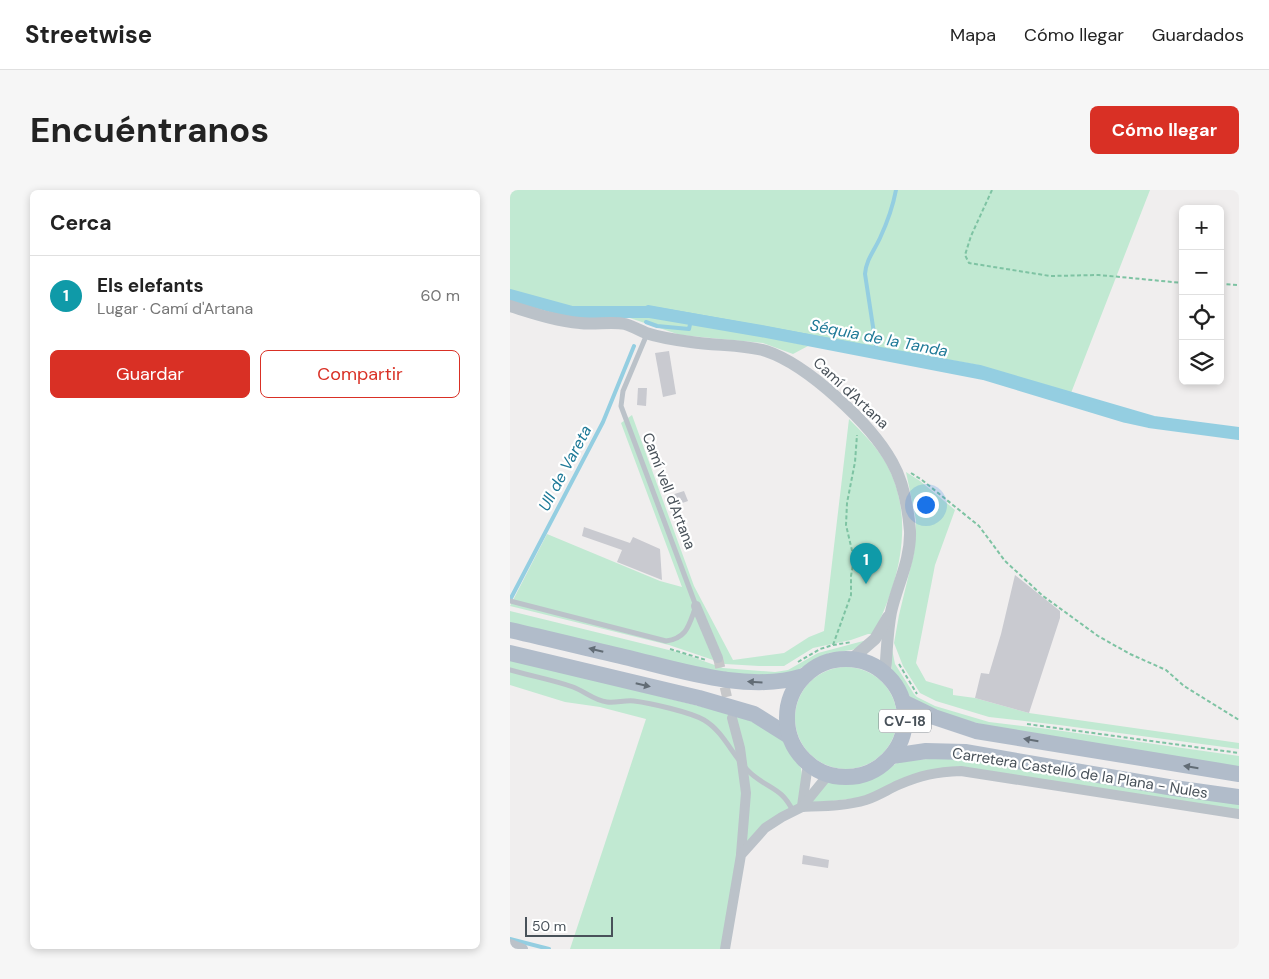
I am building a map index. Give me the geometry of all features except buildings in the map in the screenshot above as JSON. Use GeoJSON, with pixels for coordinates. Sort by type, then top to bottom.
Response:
{"type":"FeatureCollection","features":[{"type":"Feature","properties":{"kind":"main road","name":"CV-18"},"geometry":{"type":"LineString","coordinates":[[510,630],[720,678],[768,683],[787,681],[798,670],[826,662],[853,650],[885,672],[896,686],[903,702],[905,721],[901,740],[892,756],[874,771],[851,777],[828,775],[808,764],[796,751],[789,736],[786,715],[798,670]]}},
{"type":"Feature","properties":{"kind":"main road","name":"CV-18"},"geometry":{"type":"LineString","coordinates":[[510,653],[699,698],[754,714],[789,736]]}},
{"type":"Feature","properties":{"kind":"main road","name":"Carretera Castelló de la Plana - Nules"},"geometry":{"type":"LineString","coordinates":[[903,702],[934,718],[976,731],[1239,774]]}},
{"type":"Feature","properties":{"kind":"main road","name":"Carretera Castelló de la Plana - Nules"},"geometry":{"type":"LineString","coordinates":[[892,756],[926,751],[965,752],[1174,788],[1239,797]]}},
{"type":"Feature","properties":{"kind":"street","name":"Camí d'Artana"},"geometry":{"type":"LineString","coordinates":[[510,306],[563,321],[624,324],[663,338],[751,348],[768,352],[799,367],[824,386],[859,419],[878,439],[893,463],[902,484],[907,503],[910,534],[907,562],[891,613],[885,672]]}},
{"type":"Feature","properties":{"kind":"street","name":"Camí vell d'Artana"},"geometry":{"type":"LineString","coordinates":[[696,606],[713,659]]}},
{"type":"Feature","properties":{"kind":"street","name":"Camí d'Artana"},"geometry":{"type":"LineString","coordinates":[[853,650],[875,639],[891,613]]}},
{"type":"Feature","properties":{"kind":"street"},"geometry":{"type":"LineString","coordinates":[[725,949],[741,855],[746,793],[740,748],[732,718]]}},
{"type":"Feature","properties":{"kind":"street"},"geometry":{"type":"LineString","coordinates":[[798,809],[808,764]]}},
{"type":"Feature","properties":{"kind":"street"},"geometry":{"type":"LineString","coordinates":[[741,855],[765,828],[798,809],[864,800],[879,796],[914,778],[933,773],[961,771],[1239,814]]}},
{"type":"Feature","properties":{"kind":"street"},"geometry":{"type":"LineString","coordinates":[[798,809],[828,775]]}},
{"type":"Feature","properties":{"kind":"street"},"geometry":{"type":"LineString","coordinates":[[510,944],[523,949]]}},
{"type":"Feature","properties":{"kind":"lane","name":"Camí vell d'Artana"},"geometry":{"type":"LineString","coordinates":[[647,333],[623,391],[621,406],[696,606]]}},
{"type":"Feature","properties":{"kind":"lane"},"geometry":{"type":"LineString","coordinates":[[510,602],[666,641],[680,637],[685,633],[696,606]]}},
{"type":"Feature","properties":{"kind":"lane"},"geometry":{"type":"LineString","coordinates":[[510,670],[571,686],[600,700],[609,702],[633,701],[688,713],[704,720],[716,730],[742,764],[754,776],[780,792],[798,809]]}},
{"type":"Feature","properties":{"kind":"path"},"geometry":{"type":"LineString","coordinates":[[992,190],[964,254],[969,263],[1050,276],[1099,275],[1179,283]]}},
{"type":"Feature","properties":{"kind":"path"},"geometry":{"type":"LineString","coordinates":[[1224,284],[1239,285]]}},
{"type":"Feature","properties":{"kind":"path"},"geometry":{"type":"LineString","coordinates":[[833,645],[851,595],[851,576],[854,559],[846,525],[847,503],[855,462],[859,419]]}},
{"type":"Feature","properties":{"kind":"path"},"geometry":{"type":"LineString","coordinates":[[893,463],[922,480],[979,526],[1005,561],[1043,596],[1098,636],[1130,654],[1166,670],[1184,686],[1239,720]]}},
{"type":"Feature","properties":{"kind":"path"},"geometry":{"type":"LineString","coordinates":[[798,670],[813,652],[833,645],[853,650]]}},
{"type":"Feature","properties":{"kind":"path"},"geometry":{"type":"LineString","coordinates":[[664,648],[713,659]]}},
{"type":"Feature","properties":{"kind":"path"},"geometry":{"type":"LineString","coordinates":[[898,662],[918,694]]}},
{"type":"Feature","properties":{"kind":"path"},"geometry":{"type":"LineString","coordinates":[[1025,724],[1239,753]]}},
{"type":"Feature","properties":{"kind":"green space"},"geometry":{"type":"Polygon","coordinates":[[[510,190],[1150,190],[1071,393],[978,365],[646,306],[639,308],[579,309],[563,307],[510,292],[510,190]]]}},
{"type":"Feature","properties":{"kind":"green space"},"geometry":{"type":"Polygon","coordinates":[[[624,316],[693,322],[808,346],[793,354],[763,343],[680,335],[624,316]]]}},
{"type":"Feature","properties":{"kind":"green space"},"geometry":{"type":"Polygon","coordinates":[[[632,415],[694,586],[733,660],[784,653],[809,637],[824,631],[849,419],[864,434],[886,463],[895,484],[900,505],[901,549],[897,571],[883,614],[873,634],[813,648],[784,666],[725,664],[669,645],[510,606],[547,534],[660,581],[682,587],[621,423],[632,415]]]}},
{"type":"Feature","properties":{"kind":"green space"},"geometry":{"type":"Polygon","coordinates":[[[906,472],[955,510],[935,565],[916,663],[926,681],[953,689],[953,695],[975,698],[1029,713],[1239,743],[1239,749],[989,717],[936,701],[920,693],[903,666],[894,643],[914,553],[916,520],[906,472]]]}},
{"type":"Feature","properties":{"kind":"green space"},"geometry":{"type":"Polygon","coordinates":[[[510,611],[681,653],[723,668],[775,672],[788,670],[818,653],[867,640],[852,650],[829,653],[797,670],[775,677],[712,672],[510,623],[510,611]]]}},
{"type":"Feature","properties":{"kind":"green space"},"geometry":{"type":"Polygon","coordinates":[[[892,649],[895,664],[914,694],[935,706],[989,722],[1239,756],[1239,768],[999,729],[943,714],[910,697],[900,679],[892,670],[892,649]]]}},
{"type":"Feature","properties":{"kind":"green space"},"geometry":{"type":"Polygon","coordinates":[[[510,659],[739,716],[769,729],[784,742],[801,768],[802,776],[798,805],[745,844],[744,792],[739,856],[722,949],[570,949],[646,719],[600,707],[565,702],[510,685],[510,659]]]}},
{"type":"Feature","properties":{"kind":"green space"},"geometry":{"type":"Polygon","coordinates":[[[846,667],[866,671],[882,682],[893,698],[897,718],[893,738],[882,754],[866,765],[846,769],[826,765],[810,754],[799,738],[795,718],[799,698],[810,682],[826,671],[846,667]]]}},
{"type":"Feature","properties":{"kind":"green space"},"geometry":{"type":"Polygon","coordinates":[[[952,758],[1239,804],[1239,813],[961,769],[864,797],[809,804],[825,782],[850,784],[875,777],[897,763],[907,760],[952,758]]]}},
{"type":"Feature","properties":{"kind":"waterway"},"geometry":{"type":"LineString","coordinates":[[877,353],[865,274],[869,260],[887,220],[896,190]]}},
{"type":"Feature","properties":{"kind":"waterway","name":"Séquia de la Tanda"},"geometry":{"type":"LineString","coordinates":[[510,295],[572,312],[650,312],[761,331],[984,374],[1126,417],[1149,422],[1239,434]]}},
{"type":"Feature","properties":{"kind":"waterway"},"geometry":{"type":"LineString","coordinates":[[645,313],[648,307],[980,367],[1154,418],[1239,429]]}},
{"type":"Feature","properties":{"kind":"waterway","name":"Ull de Vareta"},"geometry":{"type":"LineString","coordinates":[[646,322],[657,326],[689,329],[691,320]]}},
{"type":"Feature","properties":{"kind":"waterway","name":"Ull de Vareta"},"geometry":{"type":"LineString","coordinates":[[511,598],[603,422],[634,346]]}},
{"type":"Feature","properties":{"kind":"waterway"},"geometry":{"type":"LineString","coordinates":[[510,939],[549,949]]}},
{"type":"Feature","properties":{"kind":"tunnel"},"geometry":{"type":"LineString","coordinates":[[718,658],[730,710]]}},
{"type":"Feature","properties":{"kind":"place","name":"Els elefants"},"geometry":{"type":"Point","coordinates":[866,584]}}]}
